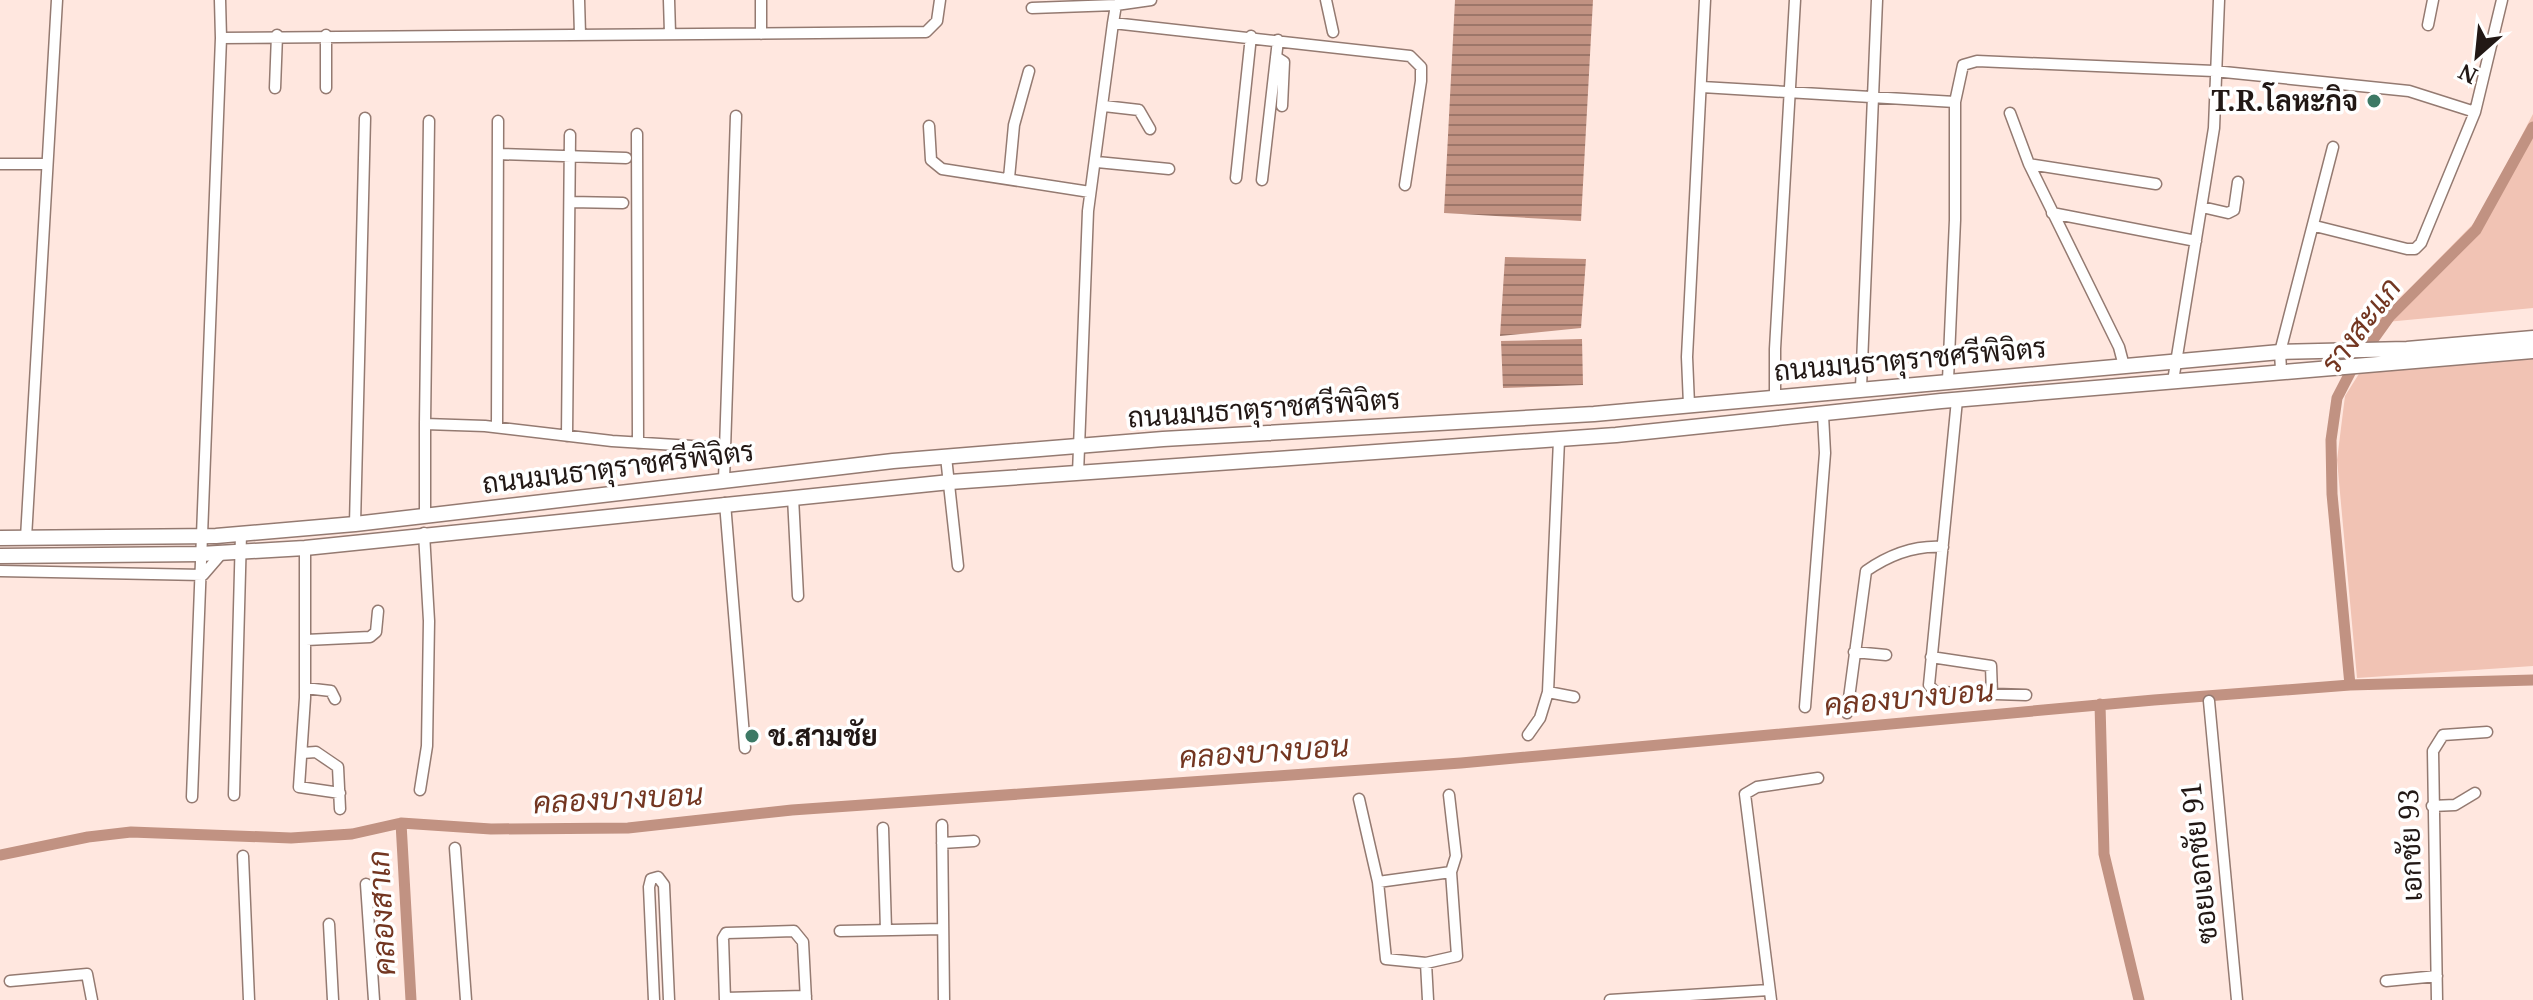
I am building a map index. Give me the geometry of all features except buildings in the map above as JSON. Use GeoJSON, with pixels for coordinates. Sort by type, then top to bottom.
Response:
{"type":"FeatureCollection","features":[{"type":"Feature","properties":{"kind":"street"},"geometry":{"type":"LineString","coordinates":[[26,538],[45,164],[57,0]]}},
{"type":"Feature","properties":{"kind":"street"},"geometry":{"type":"LineString","coordinates":[[192,797],[203,575],[201,537],[220,0]]}},
{"type":"Feature","properties":{"kind":"street"},"geometry":{"type":"LineString","coordinates":[[579,0],[580,34]]}},
{"type":"Feature","properties":{"kind":"street"},"geometry":{"type":"LineString","coordinates":[[669,0],[670,33]]}},
{"type":"Feature","properties":{"kind":"street"},"geometry":{"type":"LineString","coordinates":[[761,0],[761,34]]}},
{"type":"Feature","properties":{"kind":"street"},"geometry":{"type":"LineString","coordinates":[[221,38],[277,35],[926,32],[937,21],[940,0]]}},
{"type":"Feature","properties":{"kind":"street"},"geometry":{"type":"LineString","coordinates":[[1032,8],[1116,5],[1151,0]]}},
{"type":"Feature","properties":{"kind":"street"},"geometry":{"type":"LineString","coordinates":[[1326,0],[1333,32]]}},
{"type":"Feature","properties":{"kind":"street"},"geometry":{"type":"LineString","coordinates":[[1689,405],[1687,357],[1705,0]]}},
{"type":"Feature","properties":{"kind":"street"},"geometry":{"type":"LineString","coordinates":[[1775,397],[1795,0]]}},
{"type":"Feature","properties":{"kind":"street"},"geometry":{"type":"LineString","coordinates":[[1861,388],[1877,0]]}},
{"type":"Feature","properties":{"kind":"street"},"geometry":{"type":"LineString","coordinates":[[2173,381],[2214,128],[2219,0]]}},
{"type":"Feature","properties":{"kind":"street"},"geometry":{"type":"LineString","coordinates":[[2428,25],[2433,0]]}},
{"type":"Feature","properties":{"kind":"street"},"geometry":{"type":"LineString","coordinates":[[2315,226],[2415,249],[2421,243],[2475,112],[2502,0]]}},
{"type":"Feature","properties":{"kind":"street"},"geometry":{"type":"LineString","coordinates":[[1078,474],[1090,192],[1097,162],[1116,5]]}},
{"type":"Feature","properties":{"kind":"street"},"geometry":{"type":"LineString","coordinates":[[1113,23],[1401,53],[1417,61],[1421,81],[1405,185]]}},
{"type":"Feature","properties":{"kind":"street"},"geometry":{"type":"LineString","coordinates":[[275,88],[277,35]]}},
{"type":"Feature","properties":{"kind":"street"},"geometry":{"type":"LineString","coordinates":[[326,35],[326,88]]}},
{"type":"Feature","properties":{"kind":"street"},"geometry":{"type":"LineString","coordinates":[[1236,178],[1251,36]]}},
{"type":"Feature","properties":{"kind":"street"},"geometry":{"type":"LineString","coordinates":[[1262,180],[1278,40]]}},
{"type":"Feature","properties":{"kind":"street"},"geometry":{"type":"LineString","coordinates":[[1276,57],[1284,62],[1282,106]]}},
{"type":"Feature","properties":{"kind":"street"},"geometry":{"type":"LineString","coordinates":[[1948,380],[1955,220],[1955,102],[1958,72],[1969,62],[2214,71],[2409,91],[2475,112]]}},
{"type":"Feature","properties":{"kind":"street"},"geometry":{"type":"LineString","coordinates":[[1009,178],[1014,125],[1029,71]]}},
{"type":"Feature","properties":{"kind":"street"},"geometry":{"type":"LineString","coordinates":[[1702,87],[1955,102]]}},
{"type":"Feature","properties":{"kind":"street"},"geometry":{"type":"LineString","coordinates":[[1104,106],[1139,110],[1150,129]]}},
{"type":"Feature","properties":{"kind":"street"},"geometry":{"type":"LineString","coordinates":[[2010,113],[2029,164],[2119,347],[2124,366]]}},
{"type":"Feature","properties":{"kind":"street"},"geometry":{"type":"LineString","coordinates":[[724,480],[736,116]]}},
{"type":"Feature","properties":{"kind":"street"},"geometry":{"type":"LineString","coordinates":[[355,524],[365,118]]}},
{"type":"Feature","properties":{"kind":"street"},"geometry":{"type":"LineString","coordinates":[[425,516],[429,121]]}},
{"type":"Feature","properties":{"kind":"street"},"geometry":{"type":"LineString","coordinates":[[497,427],[498,121]]}},
{"type":"Feature","properties":{"kind":"street"},"geometry":{"type":"LineString","coordinates":[[929,126],[933,140],[930,154],[937,165],[1090,192]]}},
{"type":"Feature","properties":{"kind":"street"},"geometry":{"type":"LineString","coordinates":[[637,134],[638,443]]}},
{"type":"Feature","properties":{"kind":"street"},"geometry":{"type":"LineString","coordinates":[[567,436],[570,135]]}},
{"type":"Feature","properties":{"kind":"street"},"geometry":{"type":"LineString","coordinates":[[2281,370],[2280,352],[2333,147]]}},
{"type":"Feature","properties":{"kind":"street"},"geometry":{"type":"LineString","coordinates":[[498,154],[626,158]]}},
{"type":"Feature","properties":{"kind":"street"},"geometry":{"type":"LineString","coordinates":[[1097,162],[1169,169]]}},
{"type":"Feature","properties":{"kind":"street"},"geometry":{"type":"LineString","coordinates":[[0,164],[45,164]]}},
{"type":"Feature","properties":{"kind":"street"},"geometry":{"type":"LineString","coordinates":[[2029,164],[2156,184]]}},
{"type":"Feature","properties":{"kind":"street"},"geometry":{"type":"LineString","coordinates":[[2202,207],[2228,213],[2234,210],[2238,182]]}},
{"type":"Feature","properties":{"kind":"street"},"geometry":{"type":"LineString","coordinates":[[570,202],[623,203]]}},
{"type":"Feature","properties":{"kind":"street"},"geometry":{"type":"LineString","coordinates":[[2052,213],[2196,241]]}},
{"type":"Feature","properties":{"kind":"street","name":"ถนนมนธาตุราชศรีพิจิตร"},"geometry":{"type":"LineString","coordinates":[[0,556],[242,553],[950,482],[1559,440],[2281,370],[2388,364],[2404,353],[2533,338]]}},
{"type":"Feature","properties":{"kind":"street","name":"ถนนมนธาตุราชศรีพิจิตร"},"geometry":{"type":"LineString","coordinates":[[0,538],[201,537],[294,530],[946,457],[1689,405],[2280,352],[2363,347],[2404,353],[2533,351]]}},
{"type":"Feature","properties":{"kind":"street"},"geometry":{"type":"LineString","coordinates":[[2339,349],[2347,366]]}},
{"type":"Feature","properties":{"kind":"street"},"geometry":{"type":"LineString","coordinates":[[1957,400],[1929,685],[1935,692],[2026,695]]}},
{"type":"Feature","properties":{"kind":"street"},"geometry":{"type":"LineString","coordinates":[[1805,707],[1825,453],[1823,415]]}},
{"type":"Feature","properties":{"kind":"street"},"geometry":{"type":"LineString","coordinates":[[425,424],[497,427],[638,443],[724,448]]}},
{"type":"Feature","properties":{"kind":"street"},"geometry":{"type":"LineString","coordinates":[[1528,735],[1540,718],[1548,692],[1559,440]]}},
{"type":"Feature","properties":{"kind":"street"},"geometry":{"type":"LineString","coordinates":[[946,457],[958,566]]}},
{"type":"Feature","properties":{"kind":"street"},"geometry":{"type":"LineString","coordinates":[[793,497],[798,596]]}},
{"type":"Feature","properties":{"kind":"street"},"geometry":{"type":"LineString","coordinates":[[725,503],[745,748]]}},
{"type":"Feature","properties":{"kind":"street"},"geometry":{"type":"LineString","coordinates":[[294,530],[300,548],[306,640],[300,789],[340,793]]}},
{"type":"Feature","properties":{"kind":"street"},"geometry":{"type":"LineString","coordinates":[[420,790],[427,746],[429,621],[424,533]]}},
{"type":"Feature","properties":{"kind":"street"},"geometry":{"type":"LineString","coordinates":[[234,795],[241,534]]}},
{"type":"Feature","properties":{"kind":"street"},"geometry":{"type":"LineString","coordinates":[[1847,713],[1866,571],[1908,550],[1927,545],[1943,547]]}},
{"type":"Feature","properties":{"kind":"street"},"geometry":{"type":"LineString","coordinates":[[203,575],[222,553]]}},
{"type":"Feature","properties":{"kind":"street"},"geometry":{"type":"LineString","coordinates":[[0,571],[203,575]]}},
{"type":"Feature","properties":{"kind":"street"},"geometry":{"type":"LineString","coordinates":[[306,640],[370,637],[376,632],[378,611]]}},
{"type":"Feature","properties":{"kind":"street"},"geometry":{"type":"LineString","coordinates":[[1854,652],[1886,655]]}},
{"type":"Feature","properties":{"kind":"street"},"geometry":{"type":"LineString","coordinates":[[1931,657],[1991,666],[1992,694]]}},
{"type":"Feature","properties":{"kind":"street"},"geometry":{"type":"LineString","coordinates":[[305,688],[331,691],[335,699]]}},
{"type":"Feature","properties":{"kind":"street"},"geometry":{"type":"LineString","coordinates":[[1548,692],[1574,697]]}},
{"type":"Feature","properties":{"kind":"street","name":"ซอยเอกชัย 91"},"geometry":{"type":"LineString","coordinates":[[2208,702],[2237,1000]]}},
{"type":"Feature","properties":{"kind":"street","name":"เอกชัย 93"},"geometry":{"type":"LineString","coordinates":[[2437,1000],[2431,763],[2437,740],[2443,735],[2487,732]]}},
{"type":"Feature","properties":{"kind":"street"},"geometry":{"type":"LineString","coordinates":[[302,753],[316,752],[338,767],[340,809]]}},
{"type":"Feature","properties":{"kind":"street"},"geometry":{"type":"LineString","coordinates":[[1610,1000],[1770,995],[1745,794],[1757,787],[1818,778]]}},
{"type":"Feature","properties":{"kind":"street"},"geometry":{"type":"LineString","coordinates":[[2432,806],[2455,805],[2475,793]]}},
{"type":"Feature","properties":{"kind":"street"},"geometry":{"type":"LineString","coordinates":[[1359,799],[1378,882],[1383,956],[1390,962],[1426,963],[1449,960],[1458,952],[1451,872],[1456,856],[1449,795]]}},
{"type":"Feature","properties":{"kind":"street"},"geometry":{"type":"LineString","coordinates":[[942,825],[944,1000]]}},
{"type":"Feature","properties":{"kind":"street"},"geometry":{"type":"LineString","coordinates":[[883,828],[886,930]]}},
{"type":"Feature","properties":{"kind":"street"},"geometry":{"type":"LineString","coordinates":[[942,843],[974,841]]}},
{"type":"Feature","properties":{"kind":"street"},"geometry":{"type":"LineString","coordinates":[[455,848],[466,1000]]}},
{"type":"Feature","properties":{"kind":"street"},"geometry":{"type":"LineString","coordinates":[[243,856],[249,1000]]}},
{"type":"Feature","properties":{"kind":"street"},"geometry":{"type":"LineString","coordinates":[[1378,882],[1451,872]]}},
{"type":"Feature","properties":{"kind":"street"},"geometry":{"type":"LineString","coordinates":[[654,1000],[649,887],[651,879],[658,877],[664,885],[669,1000]]}},
{"type":"Feature","properties":{"kind":"street"},"geometry":{"type":"LineString","coordinates":[[366,884],[374,1000]]}},
{"type":"Feature","properties":{"kind":"street"},"geometry":{"type":"LineString","coordinates":[[329,924],[333,1000]]}},
{"type":"Feature","properties":{"kind":"street"},"geometry":{"type":"LineString","coordinates":[[840,931],[943,929]]}},
{"type":"Feature","properties":{"kind":"street"},"geometry":{"type":"LineString","coordinates":[[730,932],[799,933],[803,942],[806,998],[725,999],[723,938],[730,932]]}},
{"type":"Feature","properties":{"kind":"street"},"geometry":{"type":"LineString","coordinates":[[1426,963],[1428,1000]]}},
{"type":"Feature","properties":{"kind":"street"},"geometry":{"type":"LineString","coordinates":[[10,981],[87,974],[92,1000]]}},
{"type":"Feature","properties":{"kind":"street"},"geometry":{"type":"LineString","coordinates":[[2386,981],[2437,976]]}},
{"type":"Feature","properties":{"kind":"shaded area"},"geometry":{"type":"Polygon","coordinates":[[[1455,0],[1593,0],[1581,221],[1444,213],[1455,0]]]}},
{"type":"Feature","properties":{"kind":"shaded area"},"geometry":{"type":"Polygon","coordinates":[[[2533,114],[2533,308],[2376,323],[2478,219],[2533,114]]]}},
{"type":"Feature","properties":{"kind":"shaded area"},"geometry":{"type":"Polygon","coordinates":[[[1505,257],[1586,259],[1581,328],[1500,336],[1505,257]]]}},
{"type":"Feature","properties":{"kind":"shaded area"},"geometry":{"type":"Polygon","coordinates":[[[1582,339],[1583,385],[1503,388],[1501,341],[1582,339]]]}},
{"type":"Feature","properties":{"kind":"shaded area"},"geometry":{"type":"Polygon","coordinates":[[[2533,356],[2533,666],[2357,678],[2337,460],[2345,396],[2362,369],[2533,356]]]}},
{"type":"Feature","properties":{"kind":"waterway","name":"รางสะแก"},"geometry":{"type":"LineString","coordinates":[[2350,685],[2332,494],[2331,440],[2337,398],[2352,369],[2390,316],[2476,230],[2533,127]]}},
{"type":"Feature","properties":{"kind":"waterway","name":"คลองบางบอน"},"geometry":{"type":"LineString","coordinates":[[0,855],[88,837],[131,832],[291,838],[352,834],[401,823],[491,829],[628,828],[792,810],[1461,763],[2154,700],[2350,685],[2533,680]]}},
{"type":"Feature","properties":{"kind":"waterway"},"geometry":{"type":"LineString","coordinates":[[2100,704],[2104,854],[2139,1000]]}},
{"type":"Feature","properties":{"kind":"waterway","name":"คลองสาเก"},"geometry":{"type":"LineString","coordinates":[[401,823],[411,1000]]}},
{"type":"Feature","properties":{"kind":"place","name":"T.R.โลหะกิจ"},"geometry":{"type":"Point","coordinates":[2374,101]}},
{"type":"Feature","properties":{"kind":"place","name":"ช.สามชัย"},"geometry":{"type":"Point","coordinates":[752,736]}}]}
